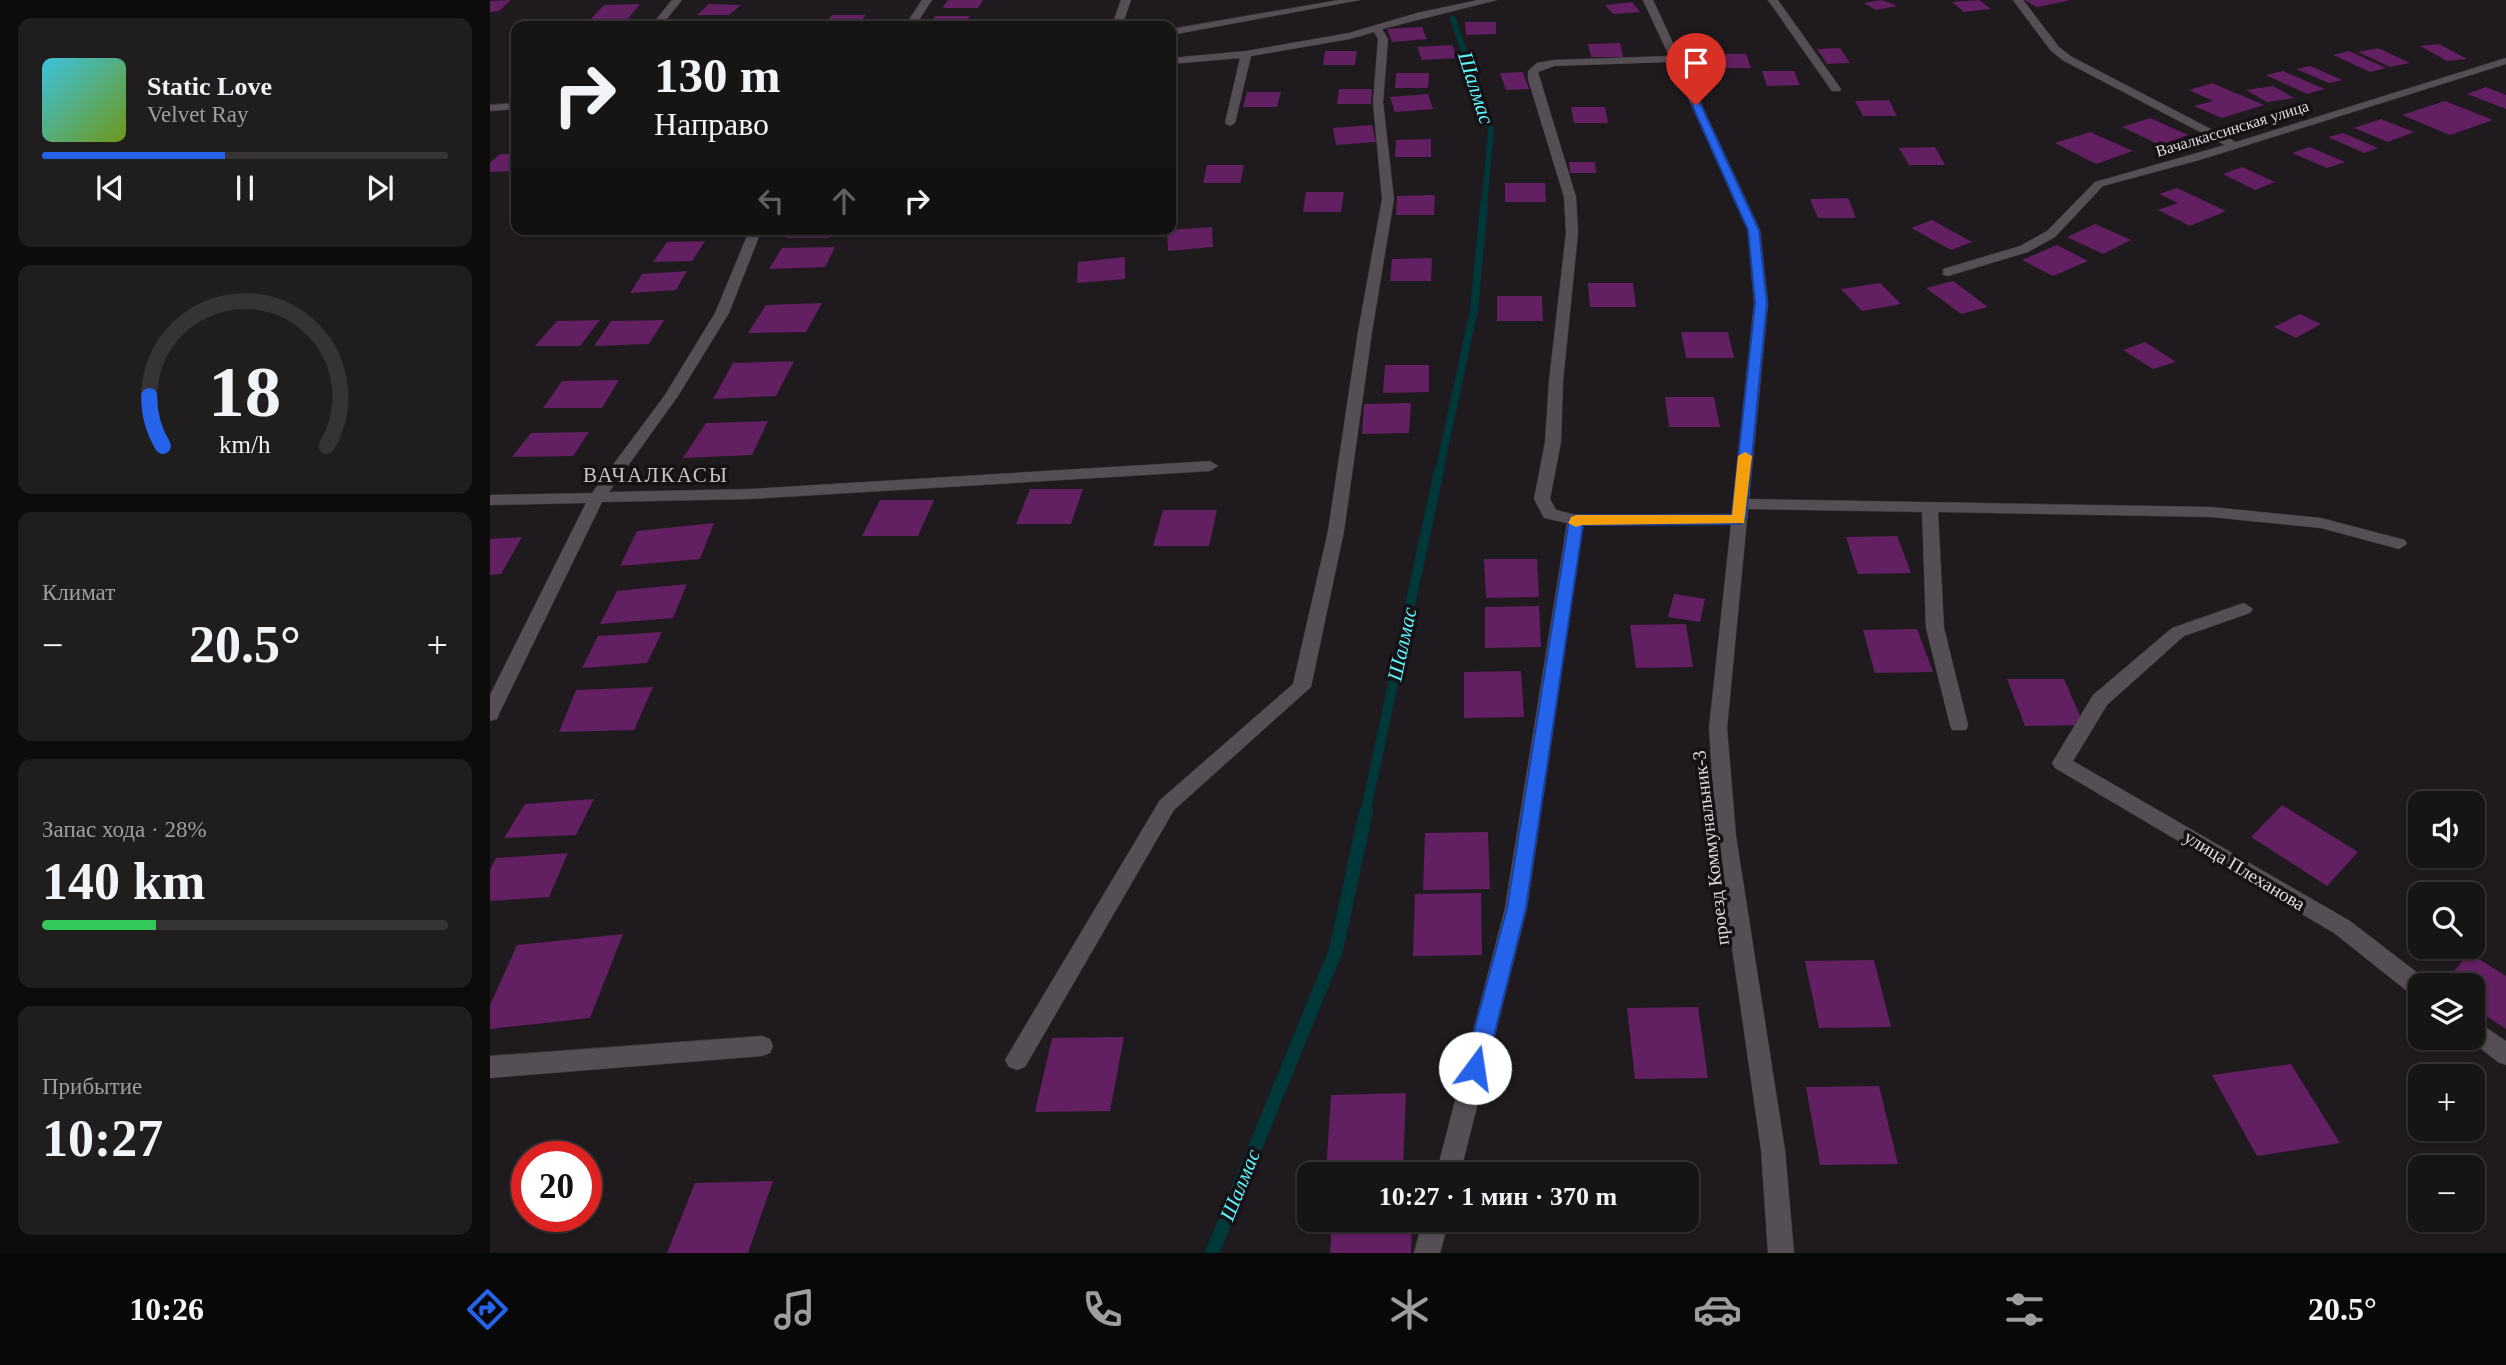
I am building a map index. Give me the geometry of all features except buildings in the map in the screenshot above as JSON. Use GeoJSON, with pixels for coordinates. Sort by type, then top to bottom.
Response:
{"type":"FeatureCollection","features":[{"type":"Feature","properties":{"kind":"street"},"geometry":{"type":"LineString","coordinates":[[660,21],[677,0]]}},
{"type":"Feature","properties":{"kind":"street"},"geometry":{"type":"LineString","coordinates":[[913,21],[927,0]]}},
{"type":"Feature","properties":{"kind":"street"},"geometry":{"type":"LineString","coordinates":[[1119,21],[1126,0]]}},
{"type":"Feature","properties":{"kind":"street"},"geometry":{"type":"LineString","coordinates":[[1176,24],[1312,0]]}},
{"type":"Feature","properties":{"kind":"street"},"geometry":{"type":"LineString","coordinates":[[1176,31],[1355,0]]}},
{"type":"Feature","properties":{"kind":"street"},"geometry":{"type":"LineString","coordinates":[[1176,61],[1246,54],[1378,30],[1420,15],[1492,0]]}},
{"type":"Feature","properties":{"kind":"street","name":"проезд Коммунальник-3"},"geometry":{"type":"LineString","coordinates":[[1648,0],[1754,230],[1761,303],[1718,728],[1726,836],[1773,1150],[1781,1253]]}},
{"type":"Feature","properties":{"kind":"street"},"geometry":{"type":"LineString","coordinates":[[1773,0],[1836,89]]}},
{"type":"Feature","properties":{"kind":"street"},"geometry":{"type":"LineString","coordinates":[[2018,0],[2055,49],[2068,59],[2235,146]]}},
{"type":"Feature","properties":{"kind":"street"},"geometry":{"type":"LineString","coordinates":[[1017,1059],[1167,805],[1302,687],[1336,531],[1365,332],[1388,199],[1378,102],[1384,39],[1378,30]]}},
{"type":"Feature","properties":{"kind":"street"},"geometry":{"type":"LineString","coordinates":[[1230,123],[1246,54]]}},
{"type":"Feature","properties":{"kind":"street"},"geometry":{"type":"LineString","coordinates":[[1675,59],[1541,65],[1533,71],[1533,79],[1570,197],[1572,233],[1556,381],[1553,442],[1542,499],[1550,514],[1576,520],[1740,512],[1930,508],[2211,512],[2320,523],[2399,544]]}},
{"type":"Feature","properties":{"kind":"street","name":"Вачалкассинская улица"},"geometry":{"type":"LineString","coordinates":[[1948,272],[2024,249],[2051,234],[2099,184],[2235,146],[2506,61]]}},
{"type":"Feature","properties":{"kind":"street"},"geometry":{"type":"LineString","coordinates":[[490,101],[511,99]]}},
{"type":"Feature","properties":{"kind":"street"},"geometry":{"type":"LineString","coordinates":[[490,108],[511,106]]}},
{"type":"Feature","properties":{"kind":"street"},"geometry":{"type":"LineString","coordinates":[[490,715],[596,499],[671,396],[722,313],[754,235]]}},
{"type":"Feature","properties":{"kind":"street"},"geometry":{"type":"LineString","coordinates":[[490,500],[751,494],[1210,466]]}},
{"type":"Feature","properties":{"kind":"street"},"geometry":{"type":"LineString","coordinates":[[1930,508],[1935,628],[1959,725]]}},
{"type":"Feature","properties":{"kind":"street"},"geometry":{"type":"LineString","coordinates":[[1451,1162],[1516,908],[1576,520]]}},
{"type":"Feature","properties":{"kind":"street","name":"улица Плеханова"},"geometry":{"type":"LineString","coordinates":[[2244,609],[2178,632],[2101,700],[2062,762],[2342,927],[2408,979]]}},
{"type":"Feature","properties":{"kind":"street"},"geometry":{"type":"LineString","coordinates":[[2485,1038],[2506,1055]]}},
{"type":"Feature","properties":{"kind":"street"},"geometry":{"type":"LineString","coordinates":[[490,1067],[761,1046]]}},
{"type":"Feature","properties":{"kind":"street"},"geometry":{"type":"LineString","coordinates":[[1427,1253],[1433,1232]]}},
{"type":"Feature","properties":{"kind":"waterway","name":"Шалмас"},"geometry":{"type":"LineString","coordinates":[[1453,19],[1491,131],[1484,207]]}},
{"type":"Feature","properties":{"kind":"waterway","name":"Шалмас"},"geometry":{"type":"LineString","coordinates":[[1439,472],[1474,310],[1484,205]]}},
{"type":"Feature","properties":{"kind":"waterway","name":"Шалмас"},"geometry":{"type":"LineString","coordinates":[[1365,814],[1439,471]]}},
{"type":"Feature","properties":{"kind":"waterway","name":"Шалмас"},"geometry":{"type":"LineString","coordinates":[[1212,1253],[1336,950],[1366,812]]}},
{"type":"Feature","properties":{"kind":"slow traffic"},"geometry":{"type":"LineString","coordinates":[[1576,523],[1576,520],[1739,519],[1745,456]]}},
{"type":"Feature","properties":{"kind":"district","name":"ВАЧАЛКАСЫ"},"geometry":{"type":"Point","coordinates":[656,475]}},
{"type":"Feature","properties":{"kind":"route"},"geometry":{"type":"LineString","coordinates":[[1475,1068],[1516,908],[1576,520],[1739,519],[1761,303],[1754,230],[1696,105]]}}]}
